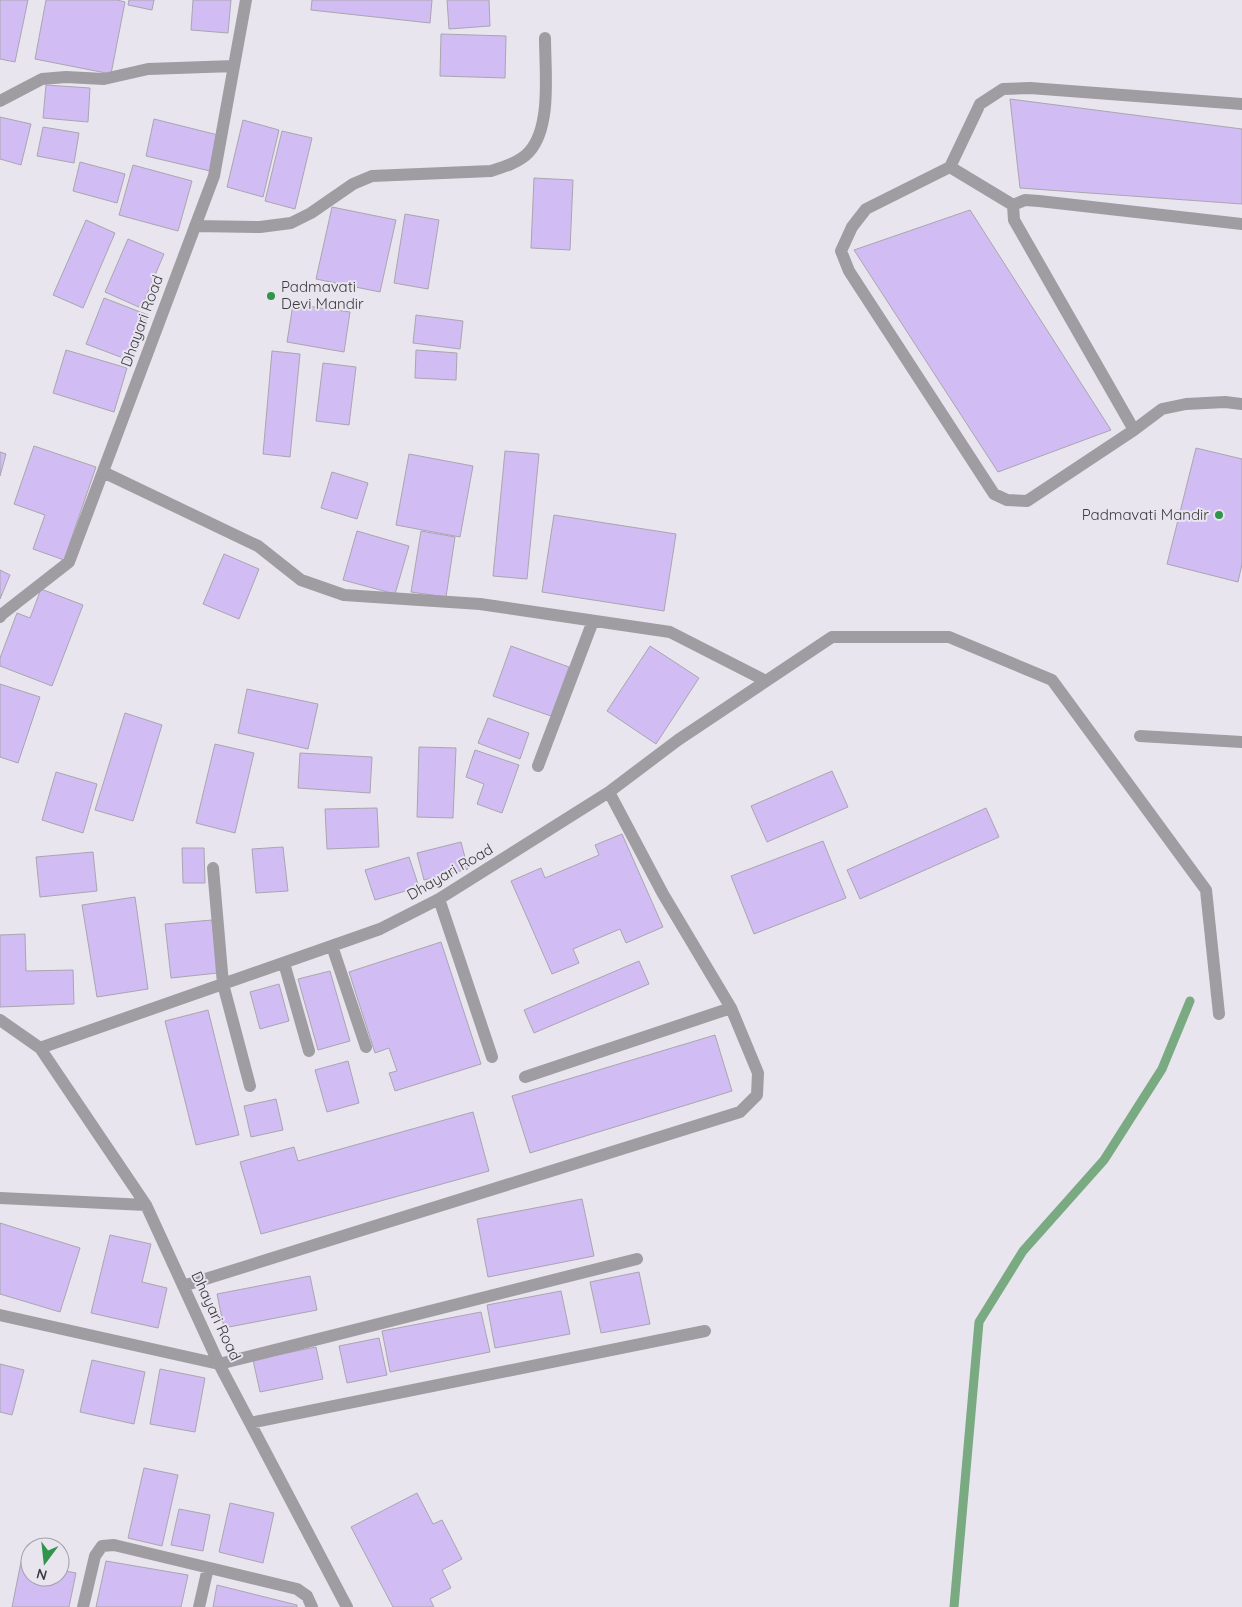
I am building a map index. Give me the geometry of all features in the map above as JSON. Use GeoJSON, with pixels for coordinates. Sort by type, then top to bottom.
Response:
{"type":"FeatureCollection","features":[{"type":"Feature","properties":{"kind":"street","name":"Dhayari Road"},"geometry":{"type":"LineString","coordinates":[[0,617],[69,562],[214,176],[246,0]]}},
{"type":"Feature","properties":{"kind":"street"},"geometry":{"type":"LineString","coordinates":[[195,226],[260,227],[291,223],[311,213],[353,184],[372,176],[491,171],[510,165],[529,152],[540,135],[545,116],[545,38]]}},
{"type":"Feature","properties":{"kind":"street"},"geometry":{"type":"LineString","coordinates":[[0,101],[42,79],[66,77],[104,79],[148,69],[234,66]]}},
{"type":"Feature","properties":{"kind":"street"},"geometry":{"type":"LineString","coordinates":[[1242,104],[1030,88],[1003,89],[980,104],[950,167],[866,209],[852,227],[841,251],[849,271],[994,494],[1006,500],[1027,501],[1134,430],[1162,409],[1186,404],[1225,402],[1242,404]]}},
{"type":"Feature","properties":{"kind":"street"},"geometry":{"type":"LineString","coordinates":[[950,167],[1013,205]]}},
{"type":"Feature","properties":{"kind":"street"},"geometry":{"type":"LineString","coordinates":[[1013,205],[1025,200],[1039,200],[1242,224]]}},
{"type":"Feature","properties":{"kind":"street"},"geometry":{"type":"LineString","coordinates":[[1013,205],[1014,220],[1134,430]]}},
{"type":"Feature","properties":{"kind":"street"},"geometry":{"type":"LineString","coordinates":[[103,472],[258,546],[302,580],[344,594],[480,604],[670,632],[766,681]]}},
{"type":"Feature","properties":{"kind":"street"},"geometry":{"type":"LineString","coordinates":[[538,766],[593,621]]}},
{"type":"Feature","properties":{"kind":"street","name":"Dhayari Road"},"geometry":{"type":"LineString","coordinates":[[40,1048],[380,929],[439,899],[609,792],[678,740],[832,637],[949,637],[1052,680],[1206,890],[1219,1014]]}},
{"type":"Feature","properties":{"kind":"street"},"geometry":{"type":"LineString","coordinates":[[1140,736],[1242,742]]}},
{"type":"Feature","properties":{"kind":"street"},"geometry":{"type":"LineString","coordinates":[[184,1286],[740,1112],[757,1095],[758,1073],[731,1008],[663,894],[609,792]]}},
{"type":"Feature","properties":{"kind":"street"},"geometry":{"type":"LineString","coordinates":[[213,868],[224,984],[250,1086]]}},
{"type":"Feature","properties":{"kind":"street"},"geometry":{"type":"LineString","coordinates":[[439,899],[492,1057]]}},
{"type":"Feature","properties":{"kind":"street"},"geometry":{"type":"LineString","coordinates":[[332,946],[366,1047]]}},
{"type":"Feature","properties":{"kind":"street"},"geometry":{"type":"LineString","coordinates":[[284,963],[309,1050]]}},
{"type":"Feature","properties":{"kind":"street"},"geometry":{"type":"LineString","coordinates":[[526,1077],[731,1008]]}},
{"type":"Feature","properties":{"kind":"street","name":"Dhayari Road"},"geometry":{"type":"LineString","coordinates":[[0,1020],[40,1048],[146,1205],[219,1364],[347,1607]]}},
{"type":"Feature","properties":{"kind":"street"},"geometry":{"type":"LineString","coordinates":[[0,1198],[146,1205]]}},
{"type":"Feature","properties":{"kind":"street"},"geometry":{"type":"LineString","coordinates":[[0,1315],[219,1364],[637,1259]]}},
{"type":"Feature","properties":{"kind":"street"},"geometry":{"type":"LineString","coordinates":[[250,1423],[706,1331]]}},
{"type":"Feature","properties":{"kind":"street"},"geometry":{"type":"LineString","coordinates":[[83,1607],[95,1556],[102,1546],[114,1545],[297,1589],[307,1596],[312,1607]]}},
{"type":"Feature","properties":{"kind":"street"},"geometry":{"type":"LineString","coordinates":[[199,1607],[208,1568]]}},
{"type":"Feature","properties":{"kind":"building"},"geometry":{"type":"Polygon","coordinates":[[[0,0],[28,0],[15,62],[0,59],[0,0]]]}},
{"type":"Feature","properties":{"kind":"building"},"geometry":{"type":"Polygon","coordinates":[[[46,0],[117,0],[125,2],[111,74],[35,59],[46,0]]]}},
{"type":"Feature","properties":{"kind":"building"},"geometry":{"type":"Polygon","coordinates":[[[129,0],[154,0],[152,10],[128,5],[129,0]]]}},
{"type":"Feature","properties":{"kind":"building"},"geometry":{"type":"Polygon","coordinates":[[[193,0],[231,0],[228,33],[191,30],[193,0]]]}},
{"type":"Feature","properties":{"kind":"building"},"geometry":{"type":"Polygon","coordinates":[[[312,0],[432,0],[430,23],[311,10],[312,0]]]}},
{"type":"Feature","properties":{"kind":"building"},"geometry":{"type":"Polygon","coordinates":[[[447,0],[489,0],[490,26],[449,29],[447,0]]]}},
{"type":"Feature","properties":{"kind":"building"},"geometry":{"type":"Polygon","coordinates":[[[441,34],[506,36],[505,78],[440,76],[441,34]]]}},
{"type":"Feature","properties":{"kind":"building"},"geometry":{"type":"Polygon","coordinates":[[[46,85],[90,88],[88,122],[43,118],[46,85]]]}},
{"type":"Feature","properties":{"kind":"building"},"geometry":{"type":"Polygon","coordinates":[[[1010,99],[1242,129],[1242,204],[1020,188],[1010,99]]]}},
{"type":"Feature","properties":{"kind":"building"},"geometry":{"type":"Polygon","coordinates":[[[0,117],[31,124],[21,165],[0,159],[0,117]]]}},
{"type":"Feature","properties":{"kind":"building"},"geometry":{"type":"Polygon","coordinates":[[[154,119],[218,135],[210,171],[146,156],[154,119]]]}},
{"type":"Feature","properties":{"kind":"building"},"geometry":{"type":"Polygon","coordinates":[[[243,120],[279,130],[263,197],[227,187],[243,120]]]}},
{"type":"Feature","properties":{"kind":"building"},"geometry":{"type":"Polygon","coordinates":[[[43,127],[79,133],[74,163],[37,156],[43,127]]]}},
{"type":"Feature","properties":{"kind":"building"},"geometry":{"type":"Polygon","coordinates":[[[282,131],[312,138],[295,209],[265,201],[282,131]]]}},
{"type":"Feature","properties":{"kind":"building"},"geometry":{"type":"Polygon","coordinates":[[[80,162],[125,174],[117,203],[73,191],[80,162]]]}},
{"type":"Feature","properties":{"kind":"building"},"geometry":{"type":"Polygon","coordinates":[[[133,165],[192,181],[178,231],[119,215],[133,165]]]}},
{"type":"Feature","properties":{"kind":"building"},"geometry":{"type":"Polygon","coordinates":[[[534,178],[573,180],[570,250],[531,248],[534,178]]]}},
{"type":"Feature","properties":{"kind":"building"},"geometry":{"type":"Polygon","coordinates":[[[332,207],[396,220],[380,292],[316,279],[332,207]]]}},
{"type":"Feature","properties":{"kind":"building"},"geometry":{"type":"Polygon","coordinates":[[[970,210],[1111,430],[998,472],[854,250],[970,210]]]}},
{"type":"Feature","properties":{"kind":"building"},"geometry":{"type":"Polygon","coordinates":[[[405,214],[439,220],[428,289],[394,283],[405,214]]]}},
{"type":"Feature","properties":{"kind":"building"},"geometry":{"type":"Polygon","coordinates":[[[86,220],[115,233],[83,308],[53,295],[86,220]]]}},
{"type":"Feature","properties":{"kind":"building"},"geometry":{"type":"Polygon","coordinates":[[[128,239],[164,254],[141,308],[105,292],[128,239]]]}},
{"type":"Feature","properties":{"kind":"building"},"geometry":{"type":"Polygon","coordinates":[[[104,298],[148,315],[131,361],[86,344],[104,298]]]}},
{"type":"Feature","properties":{"kind":"building"},"geometry":{"type":"Polygon","coordinates":[[[293,304],[350,312],[344,352],[287,342],[293,304]]]}},
{"type":"Feature","properties":{"kind":"building"},"geometry":{"type":"Polygon","coordinates":[[[416,315],[463,321],[460,349],[413,343],[416,315]]]}},
{"type":"Feature","properties":{"kind":"building"},"geometry":{"type":"Polygon","coordinates":[[[66,350],[127,368],[114,412],[53,393],[66,350]]]}},
{"type":"Feature","properties":{"kind":"building"},"geometry":{"type":"Polygon","coordinates":[[[416,350],[457,353],[456,380],[415,378],[416,350]]]}},
{"type":"Feature","properties":{"kind":"building"},"geometry":{"type":"Polygon","coordinates":[[[272,351],[300,354],[290,457],[263,454],[272,351]]]}},
{"type":"Feature","properties":{"kind":"building"},"geometry":{"type":"Polygon","coordinates":[[[323,363],[356,367],[349,425],[316,421],[323,363]]]}},
{"type":"Feature","properties":{"kind":"building"},"geometry":{"type":"Polygon","coordinates":[[[34,446],[96,467],[64,560],[33,549],[45,515],[14,504],[34,446]]]}},
{"type":"Feature","properties":{"kind":"building"},"geometry":{"type":"Polygon","coordinates":[[[1196,448],[1242,459],[1242,564],[1238,582],[1167,564],[1196,448]]]}},
{"type":"Feature","properties":{"kind":"building"},"geometry":{"type":"Polygon","coordinates":[[[505,451],[539,454],[527,579],[493,576],[505,451]]]}},
{"type":"Feature","properties":{"kind":"building"},"geometry":{"type":"Polygon","coordinates":[[[0,452],[6,454],[0,476],[0,452]]]}},
{"type":"Feature","properties":{"kind":"building"},"geometry":{"type":"Polygon","coordinates":[[[409,454],[473,466],[460,537],[396,525],[409,454]]]}},
{"type":"Feature","properties":{"kind":"building"},"geometry":{"type":"Polygon","coordinates":[[[332,472],[368,483],[357,519],[321,508],[332,472]]]}},
{"type":"Feature","properties":{"kind":"building"},"geometry":{"type":"Polygon","coordinates":[[[554,515],[676,534],[664,611],[542,592],[554,515]]]}},
{"type":"Feature","properties":{"kind":"building"},"geometry":{"type":"Polygon","coordinates":[[[357,531],[409,546],[395,594],[343,580],[357,531]]]}},
{"type":"Feature","properties":{"kind":"building"},"geometry":{"type":"Polygon","coordinates":[[[421,531],[455,537],[446,597],[411,592],[421,531]]]}},
{"type":"Feature","properties":{"kind":"building"},"geometry":{"type":"Polygon","coordinates":[[[224,554],[259,569],[239,619],[203,604],[224,554]]]}},
{"type":"Feature","properties":{"kind":"building"},"geometry":{"type":"Polygon","coordinates":[[[0,570],[10,575],[0,599],[0,570]]]}},
{"type":"Feature","properties":{"kind":"building"},"geometry":{"type":"Polygon","coordinates":[[[41,589],[83,605],[52,686],[0,666],[0,658],[17,613],[30,618],[41,589]]]}},
{"type":"Feature","properties":{"kind":"building"},"geometry":{"type":"Polygon","coordinates":[[[511,646],[569,667],[551,716],[493,696],[511,646]]]}},
{"type":"Feature","properties":{"kind":"building"},"geometry":{"type":"Polygon","coordinates":[[[650,646],[699,678],[656,744],[607,711],[650,646]]]}},
{"type":"Feature","properties":{"kind":"building"},"geometry":{"type":"Polygon","coordinates":[[[0,684],[40,697],[18,763],[0,757],[0,684]]]}},
{"type":"Feature","properties":{"kind":"building"},"geometry":{"type":"Polygon","coordinates":[[[247,689],[318,704],[308,749],[238,733],[247,689]]]}},
{"type":"Feature","properties":{"kind":"building"},"geometry":{"type":"Polygon","coordinates":[[[125,713],[162,725],[133,821],[95,810],[125,713]]]}},
{"type":"Feature","properties":{"kind":"building"},"geometry":{"type":"Polygon","coordinates":[[[488,718],[529,733],[520,759],[478,743],[488,718]]]}},
{"type":"Feature","properties":{"kind":"building"},"geometry":{"type":"Polygon","coordinates":[[[215,744],[254,753],[235,833],[196,823],[215,744]]]}},
{"type":"Feature","properties":{"kind":"building"},"geometry":{"type":"Polygon","coordinates":[[[419,747],[456,748],[453,818],[417,817],[419,747]]]}},
{"type":"Feature","properties":{"kind":"building"},"geometry":{"type":"Polygon","coordinates":[[[475,750],[519,765],[502,813],[477,804],[484,784],[466,777],[475,750]]]}},
{"type":"Feature","properties":{"kind":"building"},"geometry":{"type":"Polygon","coordinates":[[[300,753],[372,757],[370,793],[298,788],[300,753]]]}},
{"type":"Feature","properties":{"kind":"building"},"geometry":{"type":"Polygon","coordinates":[[[832,771],[848,807],[767,842],[751,806],[832,771]]]}},
{"type":"Feature","properties":{"kind":"building"},"geometry":{"type":"Polygon","coordinates":[[[56,772],[97,784],[83,833],[42,820],[56,772]]]}},
{"type":"Feature","properties":{"kind":"building"},"geometry":{"type":"Polygon","coordinates":[[[377,808],[379,847],[327,849],[325,809],[377,808]]]}},
{"type":"Feature","properties":{"kind":"building"},"geometry":{"type":"Polygon","coordinates":[[[986,808],[999,837],[860,899],[847,870],[986,808]]]}},
{"type":"Feature","properties":{"kind":"building"},"geometry":{"type":"Polygon","coordinates":[[[622,834],[663,927],[626,943],[620,929],[573,949],[579,963],[552,974],[511,881],[541,868],[545,878],[599,855],[595,845],[622,834]]]}},
{"type":"Feature","properties":{"kind":"building"},"geometry":{"type":"Polygon","coordinates":[[[823,841],[846,898],[754,934],[731,876],[823,841]]]}},
{"type":"Feature","properties":{"kind":"building"},"geometry":{"type":"Polygon","coordinates":[[[461,842],[468,869],[424,880],[417,853],[461,842]]]}},
{"type":"Feature","properties":{"kind":"building"},"geometry":{"type":"Polygon","coordinates":[[[283,847],[288,891],[256,893],[252,849],[283,847]]]}},
{"type":"Feature","properties":{"kind":"building"},"geometry":{"type":"Polygon","coordinates":[[[182,848],[204,848],[205,883],[183,883],[182,848]]]}},
{"type":"Feature","properties":{"kind":"building"},"geometry":{"type":"Polygon","coordinates":[[[93,852],[97,891],[40,897],[36,857],[93,852]]]}},
{"type":"Feature","properties":{"kind":"building"},"geometry":{"type":"Polygon","coordinates":[[[409,857],[419,887],[375,900],[365,870],[409,857]]]}},
{"type":"Feature","properties":{"kind":"building"},"geometry":{"type":"Polygon","coordinates":[[[135,897],[148,989],[97,997],[82,905],[135,897]]]}},
{"type":"Feature","properties":{"kind":"building"},"geometry":{"type":"Polygon","coordinates":[[[212,920],[218,973],[171,978],[165,924],[212,920]]]}},
{"type":"Feature","properties":{"kind":"building"},"geometry":{"type":"Polygon","coordinates":[[[25,934],[26,971],[73,970],[74,1004],[0,1007],[0,935],[25,934]]]}},
{"type":"Feature","properties":{"kind":"building"},"geometry":{"type":"Polygon","coordinates":[[[441,942],[481,1064],[395,1091],[389,1073],[397,1071],[389,1048],[375,1053],[349,972],[441,942]]]}},
{"type":"Feature","properties":{"kind":"building"},"geometry":{"type":"Polygon","coordinates":[[[639,961],[649,984],[534,1033],[524,1010],[639,961]]]}},
{"type":"Feature","properties":{"kind":"building"},"geometry":{"type":"Polygon","coordinates":[[[330,971],[350,1041],[318,1050],[298,979],[330,971]]]}},
{"type":"Feature","properties":{"kind":"building"},"geometry":{"type":"Polygon","coordinates":[[[279,984],[289,1021],[260,1029],[250,992],[279,984]]]}},
{"type":"Feature","properties":{"kind":"building"},"geometry":{"type":"Polygon","coordinates":[[[208,1010],[239,1135],[196,1145],[165,1021],[208,1010]]]}},
{"type":"Feature","properties":{"kind":"building"},"geometry":{"type":"Polygon","coordinates":[[[715,1035],[732,1091],[530,1153],[512,1096],[715,1035]]]}},
{"type":"Feature","properties":{"kind":"building"},"geometry":{"type":"Polygon","coordinates":[[[348,1061],[359,1103],[327,1112],[315,1070],[348,1061]]]}},
{"type":"Feature","properties":{"kind":"building"},"geometry":{"type":"Polygon","coordinates":[[[276,1099],[283,1130],[251,1137],[244,1106],[276,1099]]]}},
{"type":"Feature","properties":{"kind":"building"},"geometry":{"type":"Polygon","coordinates":[[[473,1112],[489,1171],[261,1234],[240,1162],[294,1147],[298,1161],[473,1112]]]}},
{"type":"Feature","properties":{"kind":"building"},"geometry":{"type":"Polygon","coordinates":[[[582,1199],[594,1256],[488,1277],[477,1219],[582,1199]]]}},
{"type":"Feature","properties":{"kind":"building"},"geometry":{"type":"Polygon","coordinates":[[[0,1223],[80,1248],[60,1312],[0,1294],[0,1223]]]}},
{"type":"Feature","properties":{"kind":"building"},"geometry":{"type":"Polygon","coordinates":[[[110,1235],[151,1244],[142,1282],[167,1288],[158,1328],[91,1313],[110,1235]]]}},
{"type":"Feature","properties":{"kind":"building"},"geometry":{"type":"Polygon","coordinates":[[[639,1272],[650,1324],[601,1333],[590,1282],[639,1272]]]}},
{"type":"Feature","properties":{"kind":"building"},"geometry":{"type":"Polygon","coordinates":[[[310,1276],[317,1310],[224,1328],[217,1294],[310,1276]]]}},
{"type":"Feature","properties":{"kind":"building"},"geometry":{"type":"Polygon","coordinates":[[[561,1291],[570,1334],[495,1348],[487,1305],[561,1291]]]}},
{"type":"Feature","properties":{"kind":"building"},"geometry":{"type":"Polygon","coordinates":[[[481,1312],[490,1352],[390,1372],[382,1331],[481,1312]]]}},
{"type":"Feature","properties":{"kind":"building"},"geometry":{"type":"Polygon","coordinates":[[[379,1338],[387,1375],[347,1383],[339,1346],[379,1338]]]}},
{"type":"Feature","properties":{"kind":"building"},"geometry":{"type":"Polygon","coordinates":[[[316,1347],[323,1379],[260,1392],[253,1360],[316,1347]]]}},
{"type":"Feature","properties":{"kind":"building"},"geometry":{"type":"Polygon","coordinates":[[[92,1360],[145,1372],[134,1424],[80,1412],[92,1360]]]}},
{"type":"Feature","properties":{"kind":"building"},"geometry":{"type":"Polygon","coordinates":[[[0,1364],[24,1370],[12,1415],[0,1412],[0,1364]]]}},
{"type":"Feature","properties":{"kind":"building"},"geometry":{"type":"Polygon","coordinates":[[[160,1369],[205,1378],[195,1432],[150,1424],[160,1369]]]}},
{"type":"Feature","properties":{"kind":"building"},"geometry":{"type":"Polygon","coordinates":[[[144,1468],[178,1475],[162,1546],[128,1538],[144,1468]]]}},
{"type":"Feature","properties":{"kind":"building"},"geometry":{"type":"Polygon","coordinates":[[[417,1493],[433,1524],[442,1520],[462,1559],[442,1570],[451,1588],[430,1599],[434,1607],[393,1607],[351,1527],[417,1493]]]}},
{"type":"Feature","properties":{"kind":"building"},"geometry":{"type":"Polygon","coordinates":[[[230,1503],[274,1513],[263,1563],[219,1552],[230,1503]]]}},
{"type":"Feature","properties":{"kind":"building"},"geometry":{"type":"Polygon","coordinates":[[[179,1509],[210,1515],[203,1551],[171,1545],[179,1509]]]}},
{"type":"Feature","properties":{"kind":"building"},"geometry":{"type":"Polygon","coordinates":[[[106,1561],[188,1575],[181,1607],[96,1607],[106,1561]]]}},
{"type":"Feature","properties":{"kind":"building"},"geometry":{"type":"Polygon","coordinates":[[[20,1567],[20,1587],[70,1587],[70,1572],[76,1573],[69,1607],[12,1607],[20,1567]]]}},
{"type":"Feature","properties":{"kind":"building"},"geometry":{"type":"Polygon","coordinates":[[[217,1585],[297,1605],[297,1607],[213,1607],[217,1585]]]}},
{"type":"Feature","properties":{"kind":"waterway"},"geometry":{"type":"LineString","coordinates":[[954,1607],[979,1322],[1023,1251],[1104,1160],[1162,1069],[1190,1001]]}},
{"type":"Feature","properties":{"kind":"place","name":"Padmavati Devi Mandir"},"geometry":{"type":"Point","coordinates":[271,296]}},
{"type":"Feature","properties":{"kind":"place","name":"Padmavati Mandir"},"geometry":{"type":"Point","coordinates":[1219,515]}}]}
